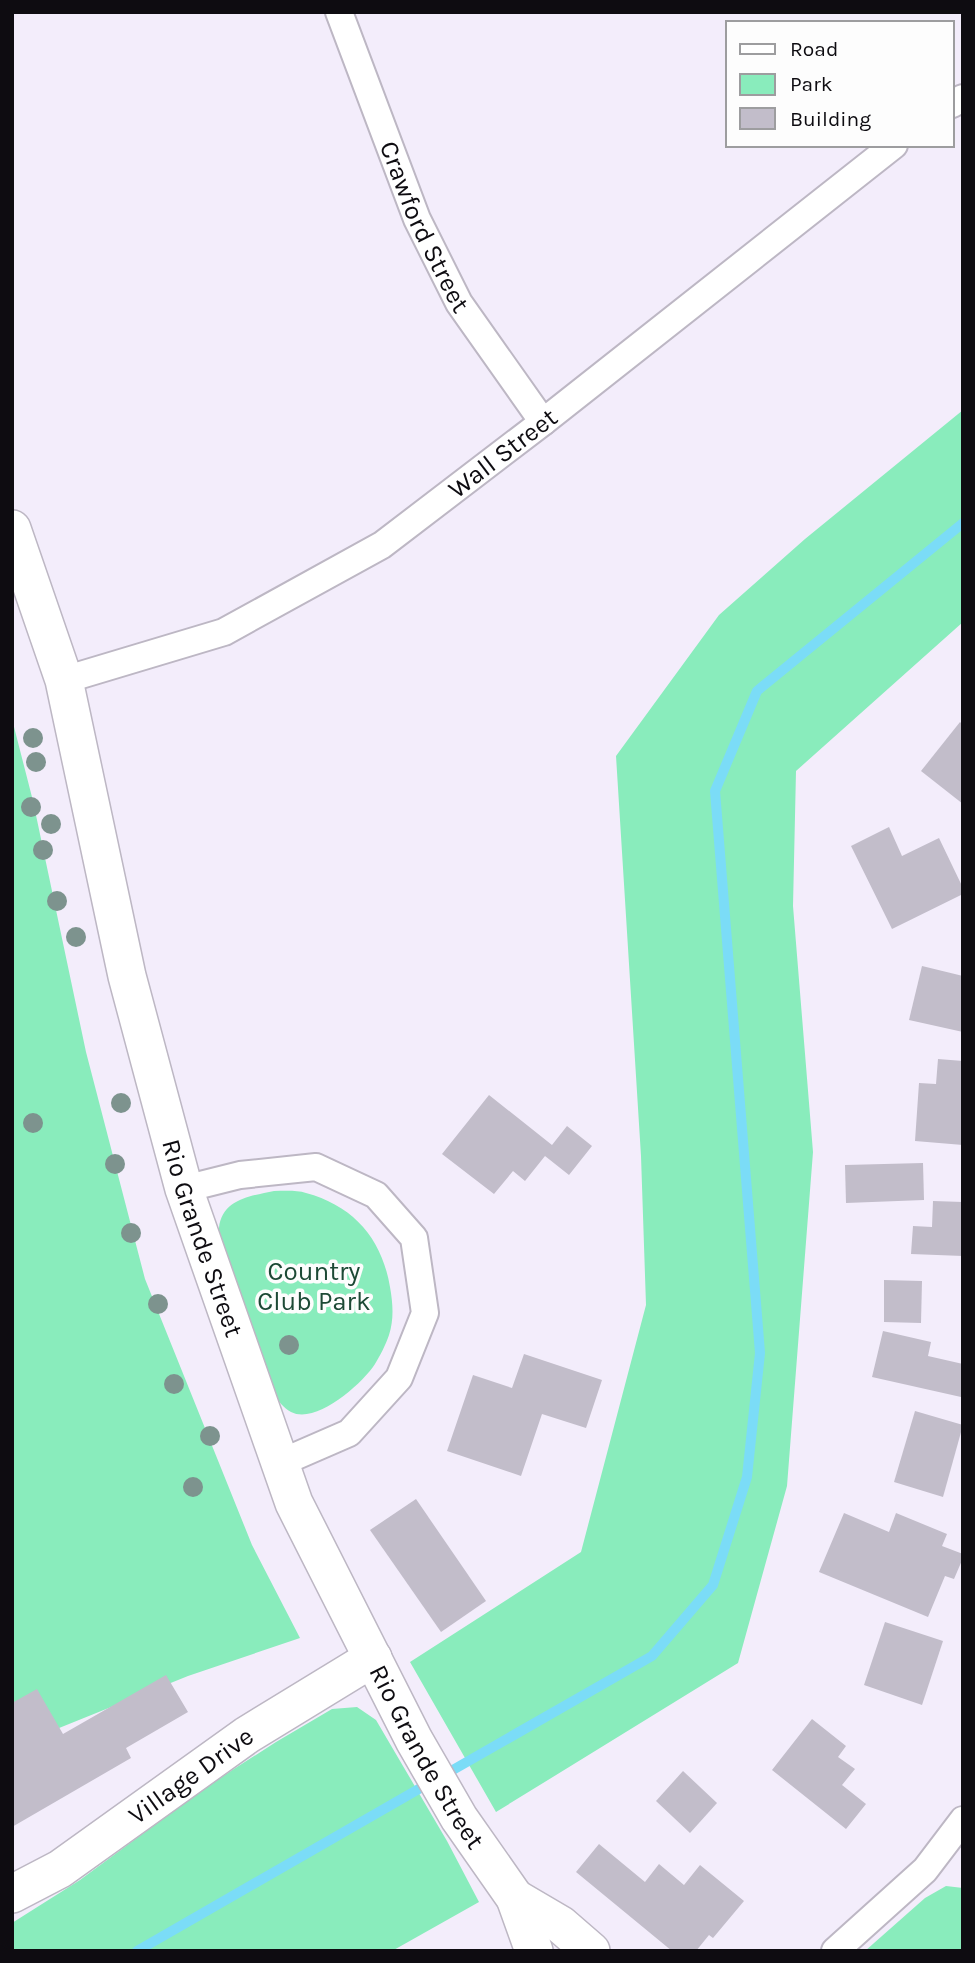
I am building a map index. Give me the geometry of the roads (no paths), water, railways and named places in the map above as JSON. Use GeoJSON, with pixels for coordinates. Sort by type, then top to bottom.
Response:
{"type":"FeatureCollection","features":[{"type":"Feature","properties":{"kind":"street","name":"Crawford Street"},"geometry":{"type":"LineString","coordinates":[[339,12],[417,219],[459,303],[543,422]]}},
{"type":"Feature","properties":{"kind":"street","name":"Wall Street"},"geometry":{"type":"LineString","coordinates":[[64,680],[224,632],[382,545],[543,422],[891,147]]}},
{"type":"Feature","properties":{"kind":"street","name":"Rio Grande Street"},"geometry":{"type":"LineString","coordinates":[[12,529],[64,680],[127,976],[184,1189],[294,1503],[414,1740],[459,1818],[515,1898],[534,1951]]}},
{"type":"Feature","properties":{"kind":"street"},"geometry":{"type":"LineString","coordinates":[[184,1189],[240,1175],[316,1167],[376,1195],[414,1238],[425,1313],[399,1378],[349,1433],[280,1463]]}},
{"type":"Feature","properties":{"kind":"street","name":"Village Drive"},"geometry":{"type":"LineString","coordinates":[[12,1894],[60,1869],[247,1735],[373,1658]]}},
{"type":"Feature","properties":{"kind":"street"},"geometry":{"type":"LineString","coordinates":[[835,1951],[925,1870],[963,1820]]}},
{"type":"Feature","properties":{"kind":"street","name":"Rio Grande Street"},"geometry":{"type":"LineString","coordinates":[[515,1898],[561,1924],[591,1951]]}},
{"type":"Feature","properties":{"kind":"waterway"},"geometry":{"type":"LineString","coordinates":[[444,1775],[652,1656],[713,1585],[747,1477],[760,1353],[715,791],[757,691],[963,523]]}},
{"type":"Feature","properties":{"kind":"waterway"},"geometry":{"type":"LineString","coordinates":[[137,1951],[431,1782]]}},
{"type":"Feature","properties":{"kind":"park label","name":"Country Club Park"},"geometry":{"type":"Point","coordinates":[314,1286]}}]}
